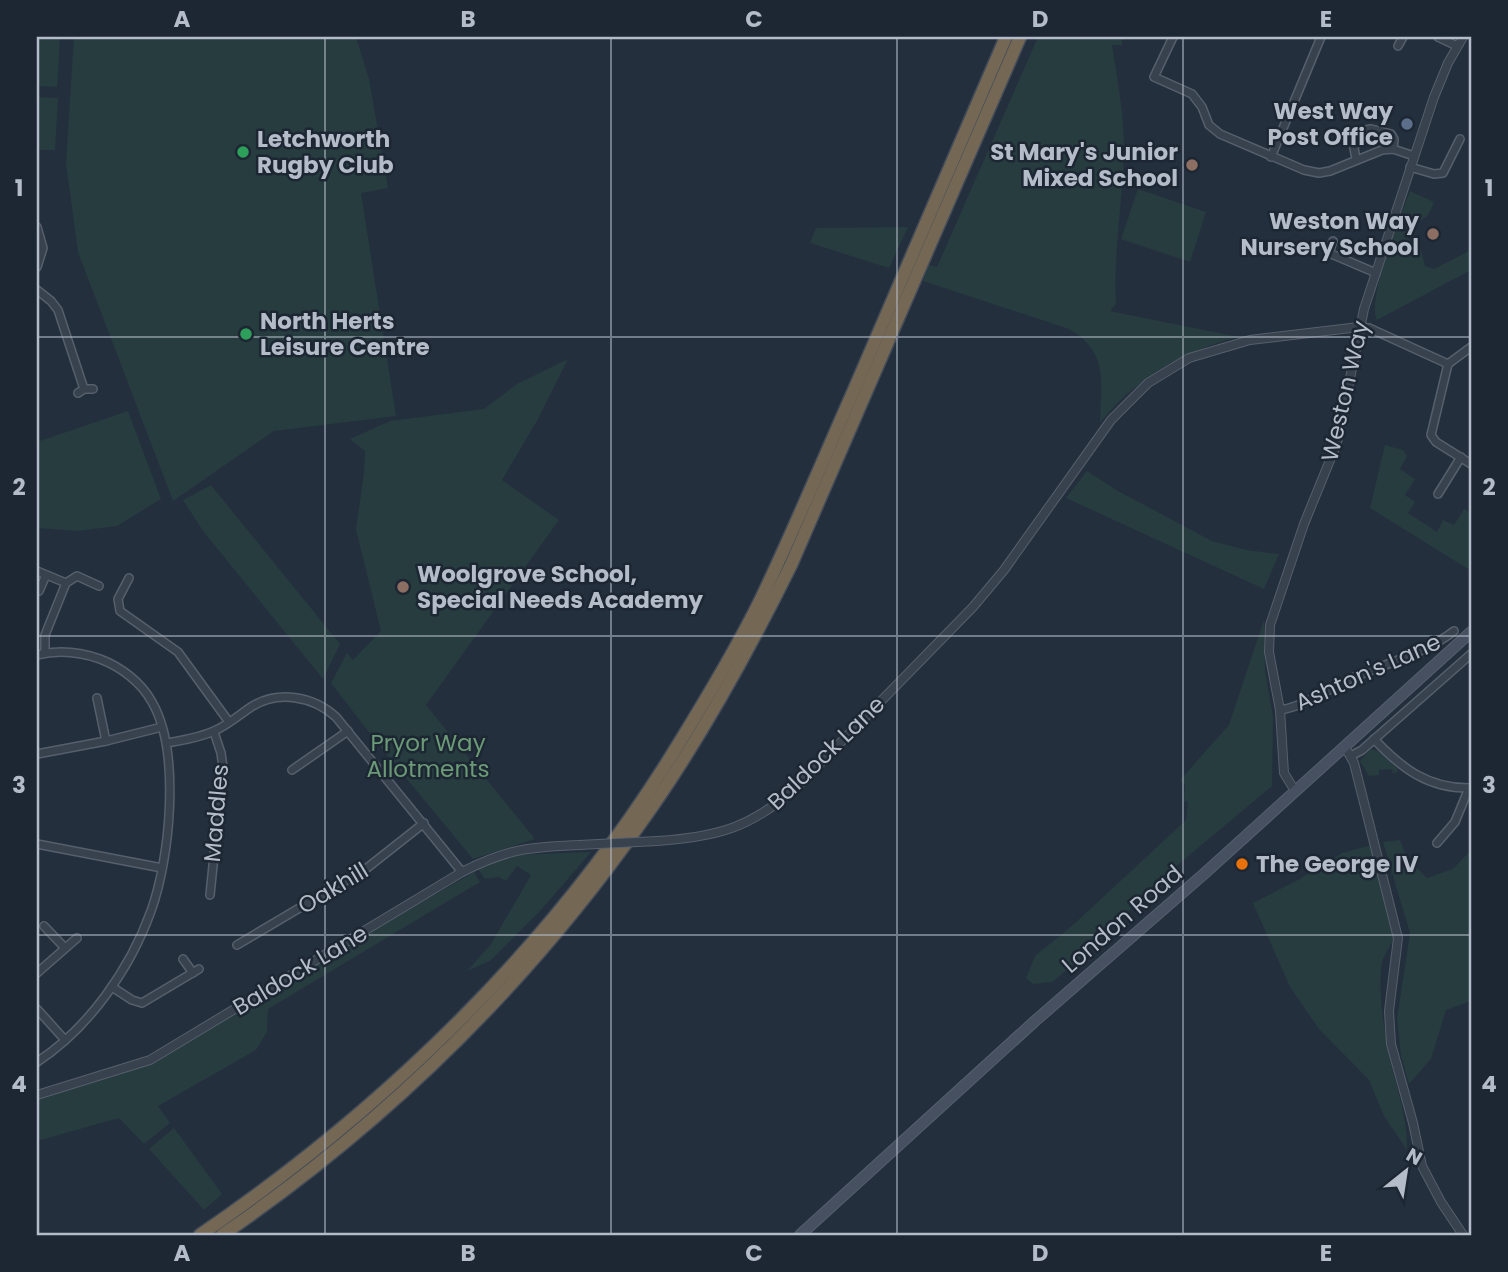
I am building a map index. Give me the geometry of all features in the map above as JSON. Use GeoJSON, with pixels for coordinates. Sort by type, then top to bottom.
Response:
{"type":"FeatureCollection","features":[{"type":"Feature","properties":{"kind":"highway"},"geometry":{"type":"LineString","coordinates":[[200,1235],[318,1148],[438,1042],[507,970],[565,902],[602,855],[671,757],[736,645],[793,530],[1006,37]]}},
{"type":"Feature","properties":{"kind":"highway"},"geometry":{"type":"LineString","coordinates":[[222,1235],[324,1159],[447,1052],[547,943],[617,856],[663,791],[728,687],[791,565],[1020,37]]}},
{"type":"Feature","properties":{"kind":"main road","name":"London Road"},"geometry":{"type":"LineString","coordinates":[[800,1235],[1035,1021],[1295,791],[1348,751],[1471,632]]}},
{"type":"Feature","properties":{"kind":"street"},"geometry":{"type":"LineString","coordinates":[[1173,37],[1154,77],[1192,94],[1202,107],[1209,125],[1220,134],[1304,170],[1318,173],[1382,149],[1394,149],[1414,156]]}},
{"type":"Feature","properties":{"kind":"street"},"geometry":{"type":"LineString","coordinates":[[1272,157],[1320,37]]}},
{"type":"Feature","properties":{"kind":"street"},"geometry":{"type":"LineString","coordinates":[[1398,46],[1403,37]]}},
{"type":"Feature","properties":{"kind":"street"},"geometry":{"type":"LineString","coordinates":[[1437,37],[1457,46]]}},
{"type":"Feature","properties":{"kind":"street","name":"Weston Way"},"geometry":{"type":"LineString","coordinates":[[1295,791],[1284,774],[1280,710],[1269,652],[1270,625],[1304,524],[1337,443],[1359,327],[1410,167],[1441,80],[1462,37]]}},
{"type":"Feature","properties":{"kind":"street"},"geometry":{"type":"LineString","coordinates":[[1356,159],[1355,144],[1361,131],[1367,129],[1391,134],[1394,149]]}},
{"type":"Feature","properties":{"kind":"street"},"geometry":{"type":"LineString","coordinates":[[1410,167],[1434,174],[1443,173],[1460,139]]}},
{"type":"Feature","properties":{"kind":"street"},"geometry":{"type":"LineString","coordinates":[[37,227],[43,248],[37,267]]}},
{"type":"Feature","properties":{"kind":"street"},"geometry":{"type":"LineString","coordinates":[[1333,241],[1329,253],[1376,273]]}},
{"type":"Feature","properties":{"kind":"street"},"geometry":{"type":"LineString","coordinates":[[37,290],[58,310],[81,391],[93,389]]}},
{"type":"Feature","properties":{"kind":"street"},"geometry":{"type":"LineString","coordinates":[[1359,327],[1369,328],[1448,364]]}},
{"type":"Feature","properties":{"kind":"street","name":"Baldock Lane"},"geometry":{"type":"LineString","coordinates":[[37,1095],[150,1060],[462,872],[513,850],[712,835],[730,830],[770,810],[799,786],[973,607],[1004,570],[1111,420],[1148,383],[1189,358],[1250,340],[1359,327]]}},
{"type":"Feature","properties":{"kind":"street"},"geometry":{"type":"LineString","coordinates":[[1471,347],[1448,364],[1431,435],[1436,442],[1471,464]]}},
{"type":"Feature","properties":{"kind":"street"},"geometry":{"type":"LineString","coordinates":[[1438,494],[1461,457]]}},
{"type":"Feature","properties":{"kind":"street"},"geometry":{"type":"LineString","coordinates":[[37,571],[66,583]]}},
{"type":"Feature","properties":{"kind":"street"},"geometry":{"type":"LineString","coordinates":[[39,591],[46,575]]}},
{"type":"Feature","properties":{"kind":"street"},"geometry":{"type":"LineString","coordinates":[[37,1062],[65,1040],[99,1005],[132,955],[152,910],[167,838],[167,743],[153,703],[146,692],[114,665],[84,654],[41,654],[45,635],[66,583],[77,576],[99,586]]}},
{"type":"Feature","properties":{"kind":"street"},"geometry":{"type":"LineString","coordinates":[[129,578],[118,599],[120,611],[178,652],[229,722]]}},
{"type":"Feature","properties":{"kind":"street","name":"Ashton's Lane"},"geometry":{"type":"LineString","coordinates":[[1280,710],[1364,673],[1411,656],[1435,645],[1454,631]]}},
{"type":"Feature","properties":{"kind":"street","name":"London Road"},"geometry":{"type":"LineString","coordinates":[[1348,751],[1374,739],[1471,654]]}},
{"type":"Feature","properties":{"kind":"street"},"geometry":{"type":"LineString","coordinates":[[167,743],[214,732],[261,702],[290,697],[304,699],[337,717],[462,872]]}},
{"type":"Feature","properties":{"kind":"street"},"geometry":{"type":"LineString","coordinates":[[97,698],[106,741]]}},
{"type":"Feature","properties":{"kind":"street"},"geometry":{"type":"LineString","coordinates":[[37,754],[162,727]]}},
{"type":"Feature","properties":{"kind":"street"},"geometry":{"type":"LineString","coordinates":[[292,770],[348,731]]}},
{"type":"Feature","properties":{"kind":"street","name":"Maddles"},"geometry":{"type":"LineString","coordinates":[[210,895],[223,767],[214,732]]}},
{"type":"Feature","properties":{"kind":"street"},"geometry":{"type":"LineString","coordinates":[[1374,739],[1397,763],[1416,776],[1444,786],[1470,788],[1455,822],[1437,843]]}},
{"type":"Feature","properties":{"kind":"street"},"geometry":{"type":"LineString","coordinates":[[1348,751],[1398,937],[1389,1011],[1391,1044],[1422,1166],[1463,1235]]}},
{"type":"Feature","properties":{"kind":"street","name":"Oakhill"},"geometry":{"type":"LineString","coordinates":[[237,944],[368,869],[424,823]]}},
{"type":"Feature","properties":{"kind":"street"},"geometry":{"type":"LineString","coordinates":[[37,844],[162,868]]}},
{"type":"Feature","properties":{"kind":"street"},"geometry":{"type":"LineString","coordinates":[[44,926],[65,948]]}},
{"type":"Feature","properties":{"kind":"street"},"geometry":{"type":"LineString","coordinates":[[37,974],[77,938]]}},
{"type":"Feature","properties":{"kind":"street"},"geometry":{"type":"LineString","coordinates":[[112,987],[135,1002],[142,1003],[196,971],[183,959]]}},
{"type":"Feature","properties":{"kind":"street"},"geometry":{"type":"LineString","coordinates":[[37,1010],[65,1040]]}},
{"type":"Feature","properties":{"kind":"green space"},"geometry":{"type":"Polygon","coordinates":[[[37,37],[60,37],[57,87],[37,86],[37,37]]]}},
{"type":"Feature","properties":{"kind":"green space","name":"North Herts Leisure Centre"},"geometry":{"type":"Polygon","coordinates":[[[74,37],[356,37],[369,79],[388,188],[361,193],[396,416],[274,431],[173,501],[78,252],[66,163],[74,37]]]}},
{"type":"Feature","properties":{"kind":"green space"},"geometry":{"type":"Polygon","coordinates":[[[1038,37],[1122,37],[1122,45],[1112,45],[1124,142],[1116,304],[1110,311],[1239,337],[1199,350],[1162,368],[1129,393],[1100,423],[1100,370],[1097,358],[1082,338],[1069,329],[923,281],[929,265],[937,267],[1038,37]]]}},
{"type":"Feature","properties":{"kind":"green space"},"geometry":{"type":"Polygon","coordinates":[[[37,97],[58,98],[55,150],[37,150],[37,97]]]}},
{"type":"Feature","properties":{"kind":"green space"},"geometry":{"type":"Polygon","coordinates":[[[1138,189],[1206,212],[1190,262],[1121,239],[1138,189]]]}},
{"type":"Feature","properties":{"kind":"green space"},"geometry":{"type":"Polygon","coordinates":[[[1410,191],[1434,202],[1427,216],[1407,224],[1404,228],[1407,238],[1420,247],[1425,266],[1434,269],[1471,250],[1471,270],[1377,320],[1376,294],[1380,277],[1410,191]]]}},
{"type":"Feature","properties":{"kind":"green space"},"geometry":{"type":"Polygon","coordinates":[[[908,227],[889,268],[810,243],[816,228],[908,227]]]}},
{"type":"Feature","properties":{"kind":"green space","name":"Pryor Way Allotments"},"geometry":{"type":"Polygon","coordinates":[[[568,359],[538,419],[502,480],[559,520],[426,705],[535,839],[473,859],[331,683],[347,653],[353,660],[381,631],[356,530],[365,451],[350,439],[390,421],[484,409],[517,384],[568,359]]]}},
{"type":"Feature","properties":{"kind":"green space"},"geometry":{"type":"Polygon","coordinates":[[[128,411],[161,499],[117,526],[78,531],[37,528],[37,442],[128,411]]]}},
{"type":"Feature","properties":{"kind":"green space"},"geometry":{"type":"Polygon","coordinates":[[[1385,445],[1403,450],[1407,456],[1400,469],[1415,479],[1405,495],[1415,502],[1408,513],[1437,532],[1443,520],[1454,525],[1464,509],[1471,513],[1471,566],[1468,569],[1370,508],[1385,445]]]}},
{"type":"Feature","properties":{"kind":"green space"},"geometry":{"type":"Polygon","coordinates":[[[1087,471],[1118,491],[1212,541],[1246,550],[1279,554],[1264,589],[1066,498],[1087,471]]]}},
{"type":"Feature","properties":{"kind":"green space"},"geometry":{"type":"Polygon","coordinates":[[[211,485],[340,644],[323,679],[203,531],[183,500],[211,485]]]}},
{"type":"Feature","properties":{"kind":"green space"},"geometry":{"type":"Polygon","coordinates":[[[1264,620],[1265,671],[1273,716],[1272,786],[1161,879],[1078,961],[1052,982],[1033,984],[1026,978],[1035,956],[1074,924],[1186,820],[1188,802],[1184,801],[1185,785],[1180,780],[1229,725],[1264,620]]]}},
{"type":"Feature","properties":{"kind":"green space"},"geometry":{"type":"Polygon","coordinates":[[[1371,749],[1378,751],[1398,769],[1397,772],[1393,774],[1392,769],[1379,770],[1379,775],[1369,776],[1360,761],[1371,749]]]}},
{"type":"Feature","properties":{"kind":"green space"},"geometry":{"type":"Polygon","coordinates":[[[1400,840],[1407,858],[1427,878],[1453,869],[1471,850],[1471,1001],[1446,1010],[1431,1059],[1409,1084],[1401,1056],[1397,1019],[1410,933],[1383,842],[1400,840]]]}},
{"type":"Feature","properties":{"kind":"green space"},"geometry":{"type":"Polygon","coordinates":[[[1372,845],[1395,933],[1381,968],[1382,1014],[1404,1115],[1407,1150],[1384,1116],[1369,1080],[1319,1029],[1290,987],[1253,903],[1342,853],[1372,845]]]}},
{"type":"Feature","properties":{"kind":"green space"},"geometry":{"type":"Polygon","coordinates":[[[591,852],[541,910],[490,961],[467,971],[491,944],[531,875],[517,866],[506,881],[499,877],[485,879],[478,869],[514,855],[591,852]]]}},
{"type":"Feature","properties":{"kind":"green space"},"geometry":{"type":"Polygon","coordinates":[[[474,872],[480,882],[268,1009],[267,1032],[256,1050],[158,1106],[170,1123],[144,1144],[119,1118],[37,1141],[37,1099],[146,1066],[260,996],[474,872]]]}},
{"type":"Feature","properties":{"kind":"green space"},"geometry":{"type":"Polygon","coordinates":[[[174,1128],[222,1194],[204,1210],[149,1149],[174,1128]]]}},
{"type":"Feature","properties":{"kind":"place","name":"West Way Post Office"},"geometry":{"type":"Point","coordinates":[1407,124]}},
{"type":"Feature","properties":{"kind":"place","name":"Letchworth Rugby Club"},"geometry":{"type":"Point","coordinates":[243,152]}},
{"type":"Feature","properties":{"kind":"place","name":"St Mary's Junior Mixed School"},"geometry":{"type":"Point","coordinates":[1192,165]}},
{"type":"Feature","properties":{"kind":"place","name":"Weston Way Nursery School"},"geometry":{"type":"Point","coordinates":[1433,234]}},
{"type":"Feature","properties":{"kind":"place","name":"North Herts Leisure Centre"},"geometry":{"type":"Point","coordinates":[246,334]}},
{"type":"Feature","properties":{"kind":"place","name":"Woolgrove School, Special Needs Academy"},"geometry":{"type":"Point","coordinates":[403,587]}},
{"type":"Feature","properties":{"kind":"place","name":"The George IV"},"geometry":{"type":"Point","coordinates":[1242,864]}}]}
